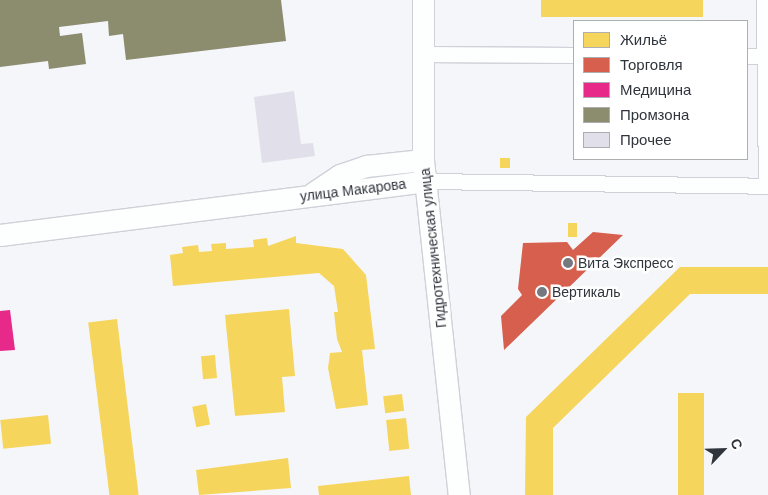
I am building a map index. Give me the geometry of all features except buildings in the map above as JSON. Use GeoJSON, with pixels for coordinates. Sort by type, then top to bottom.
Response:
{"type":"FeatureCollection","features":[{"type":"Feature","properties":{"kind":"main road","name":"Гидротехническая улица"},"geometry":{"type":"LineString","coordinates":[[423,0],[424,171],[459,495]]}},
{"type":"Feature","properties":{"kind":"main road","name":"улица Макарова"},"geometry":{"type":"LineString","coordinates":[[0,235],[311,195],[340,175],[366,166],[424,171]]}},
{"type":"Feature","properties":{"kind":"street"},"geometry":{"type":"LineString","coordinates":[[424,171],[456,181],[767,186],[764,0]]}},
{"type":"Feature","properties":{"kind":"street"},"geometry":{"type":"LineString","coordinates":[[423,54],[573,55]]}},
{"type":"Feature","properties":{"kind":"street"},"geometry":{"type":"LineString","coordinates":[[748,56],[764,56]]}},
{"type":"Feature","properties":{"kind":"place","name":"Вита Экспресс"},"geometry":{"type":"Point","coordinates":[568,263]}},
{"type":"Feature","properties":{"kind":"place","name":"Вертикаль"},"geometry":{"type":"Point","coordinates":[542,292]}}]}
